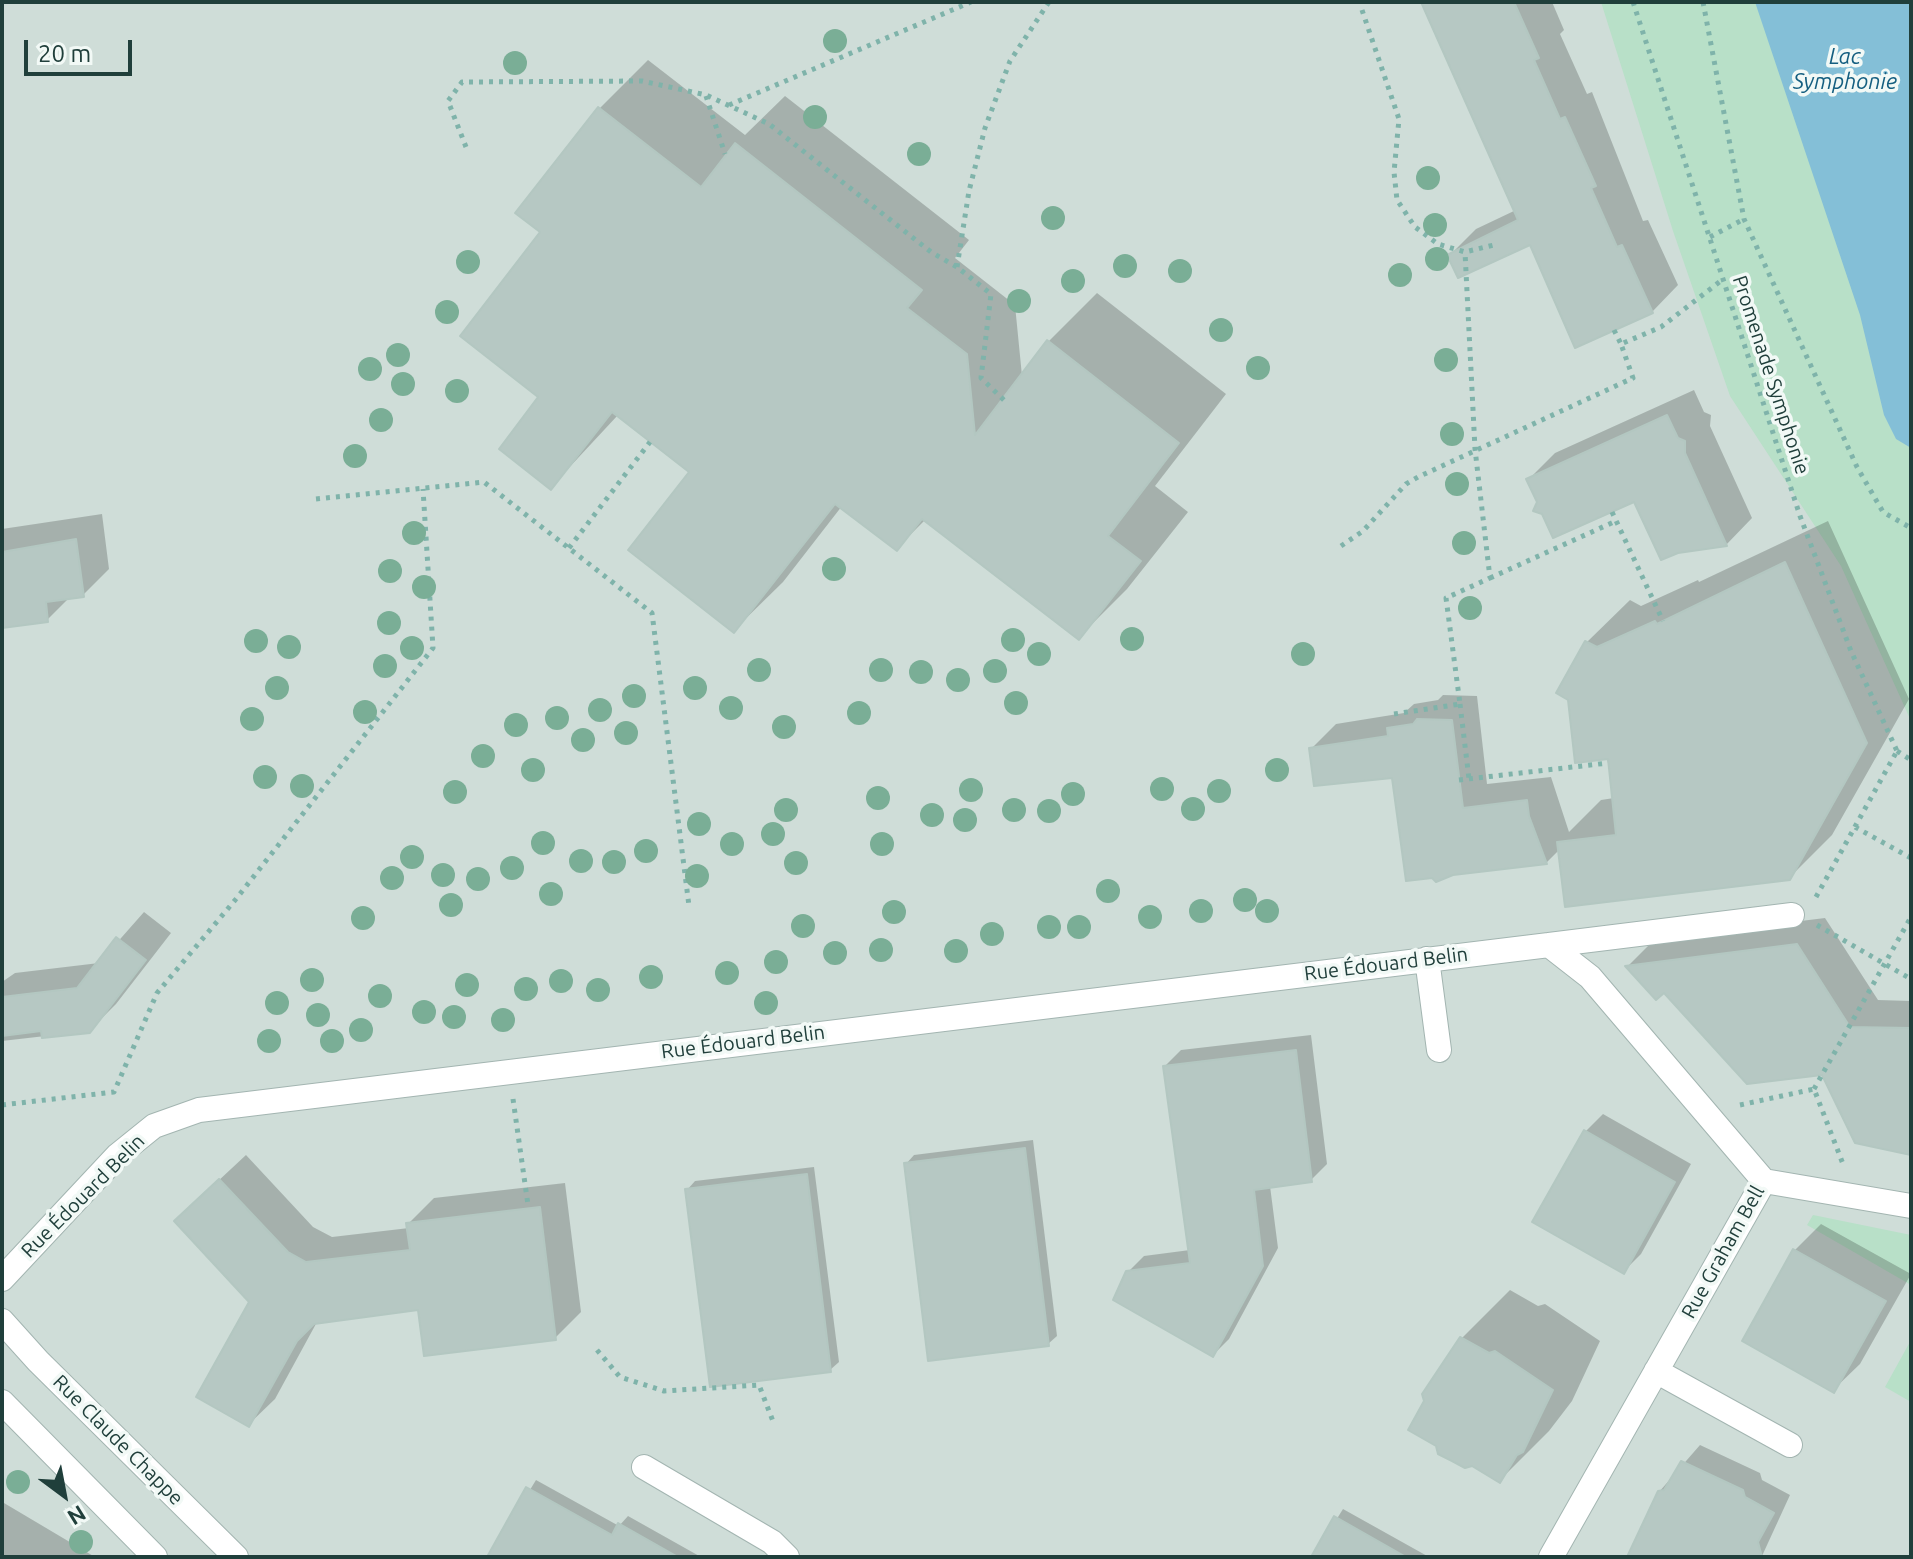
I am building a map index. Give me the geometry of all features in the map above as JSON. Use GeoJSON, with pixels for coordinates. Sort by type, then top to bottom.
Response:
{"type":"FeatureCollection","features":[{"type":"Feature","properties":{"kind":"street","name":"Rue Édouard Belin"},"geometry":{"type":"LineString","coordinates":[[2,1279],[118,1155],[154,1126],[199,1110],[1803,913]]}},
{"type":"Feature","properties":{"kind":"street","name":"Rue Graham Bell"},"geometry":{"type":"LineString","coordinates":[[1549,945],[1590,977],[1764,1181],[1551,1557]]}},
{"type":"Feature","properties":{"kind":"street"},"geometry":{"type":"LineString","coordinates":[[1427,959],[1439,1050]]}},
{"type":"Feature","properties":{"kind":"street"},"geometry":{"type":"LineString","coordinates":[[1764,1181],[1911,1206]]}},
{"type":"Feature","properties":{"kind":"street","name":"Rue Claude Chappe"},"geometry":{"type":"LineString","coordinates":[[2,1321],[38,1361],[236,1557]]}},
{"type":"Feature","properties":{"kind":"street"},"geometry":{"type":"LineString","coordinates":[[1656,1371],[1790,1445]]}},
{"type":"Feature","properties":{"kind":"street"},"geometry":{"type":"LineString","coordinates":[[2,1402],[155,1557]]}},
{"type":"Feature","properties":{"kind":"street"},"geometry":{"type":"LineString","coordinates":[[644,1467],[772,1542],[787,1557]]}},
{"type":"Feature","properties":{"kind":"path"},"geometry":{"type":"LineString","coordinates":[[729,105],[971,2]]}},
{"type":"Feature","properties":{"kind":"path"},"geometry":{"type":"LineString","coordinates":[[957,267],[969,191],[985,128],[1010,61],[1049,2]]}},
{"type":"Feature","properties":{"kind":"path","name":"Promenade Symphonie"},"geometry":{"type":"LineString","coordinates":[[1633,2],[1805,530],[1851,651],[1897,751]]}},
{"type":"Feature","properties":{"kind":"path","name":"Promenade Symphonie"},"geometry":{"type":"LineString","coordinates":[[1703,2],[1744,219],[1857,467],[1883,512],[1911,528]]}},
{"type":"Feature","properties":{"kind":"path"},"geometry":{"type":"LineString","coordinates":[[1362,10],[1399,119],[1394,172],[1397,200],[1415,227],[1438,244],[1465,252],[1498,244]]}},
{"type":"Feature","properties":{"kind":"path"},"geometry":{"type":"LineString","coordinates":[[466,147],[448,101],[462,82],[642,81],[706,95],[729,105],[769,124],[931,252],[957,267],[991,294],[981,378],[1007,403]]}},
{"type":"Feature","properties":{"kind":"path"},"geometry":{"type":"LineString","coordinates":[[706,95],[725,154]]}},
{"type":"Feature","properties":{"kind":"path"},"geometry":{"type":"LineString","coordinates":[[1709,237],[1744,219]]}},
{"type":"Feature","properties":{"kind":"path"},"geometry":{"type":"LineString","coordinates":[[1465,252],[1475,449],[1490,578]]}},
{"type":"Feature","properties":{"kind":"path"},"geometry":{"type":"LineString","coordinates":[[1621,344],[1661,327],[1722,280]]}},
{"type":"Feature","properties":{"kind":"path"},"geometry":{"type":"LineString","coordinates":[[1341,546],[1363,531],[1406,484],[1475,449],[1633,378],[1614,330]]}},
{"type":"Feature","properties":{"kind":"path"},"geometry":{"type":"LineString","coordinates":[[569,548],[650,442]]}},
{"type":"Feature","properties":{"kind":"path"},"geometry":{"type":"LineString","coordinates":[[316,499],[484,482],[652,613],[689,906]]}},
{"type":"Feature","properties":{"kind":"path"},"geometry":{"type":"LineString","coordinates":[[2,1105],[114,1092],[157,993],[236,899],[433,648],[423,489]]}},
{"type":"Feature","properties":{"kind":"path"},"geometry":{"type":"LineString","coordinates":[[1612,512],[1663,621]]}},
{"type":"Feature","properties":{"kind":"path"},"geometry":{"type":"LineString","coordinates":[[1469,779],[1446,598],[1616,521]]}},
{"type":"Feature","properties":{"kind":"path"},"geometry":{"type":"LineString","coordinates":[[1394,714],[1460,704]]}},
{"type":"Feature","properties":{"kind":"path"},"geometry":{"type":"LineString","coordinates":[[1911,760],[1897,751],[1803,913],[1911,979]]}},
{"type":"Feature","properties":{"kind":"path"},"geometry":{"type":"LineString","coordinates":[[1459,780],[1608,763]]}},
{"type":"Feature","properties":{"kind":"path"},"geometry":{"type":"LineString","coordinates":[[1855,827],[1911,858]]}},
{"type":"Feature","properties":{"kind":"path"},"geometry":{"type":"LineString","coordinates":[[1718,1124],[1740,1104],[1814,1089],[1911,917]]}},
{"type":"Feature","properties":{"kind":"path"},"geometry":{"type":"LineString","coordinates":[[510,1071],[528,1205]]}},
{"type":"Feature","properties":{"kind":"path"},"geometry":{"type":"LineString","coordinates":[[1814,1089],[1843,1163],[1838,1193]]}},
{"type":"Feature","properties":{"kind":"path"},"geometry":{"type":"LineString","coordinates":[[597,1350],[620,1377],[664,1391],[759,1385],[774,1424]]}},
{"type":"Feature","properties":{"kind":"shaded area"},"geometry":{"type":"Polygon","coordinates":[[[2,2],[1911,2],[1911,1557],[2,1557],[2,2]]]}},
{"type":"Feature","properties":{"kind":"green space"},"geometry":{"type":"Polygon","coordinates":[[[1601,2],[1911,2],[1911,721],[1841,566],[1730,396],[1673,231],[1601,2]]]}},
{"type":"Feature","properties":{"kind":"green space"},"geometry":{"type":"Polygon","coordinates":[[[1813,1215],[1911,1235],[1911,1285],[1807,1225],[1813,1215]]]}},
{"type":"Feature","properties":{"kind":"green space"},"geometry":{"type":"Polygon","coordinates":[[[1911,1340],[1911,1402],[1885,1387],[1911,1340]]]}},
{"type":"Feature","properties":{"kind":"water","name":"Lac Symphonie"},"geometry":{"type":"Polygon","coordinates":[[[1755,2],[1911,2],[1911,448],[1896,439],[1884,415],[1860,315],[1755,2]]]}},
{"type":"Feature","properties":{"kind":"building"},"geometry":{"type":"Polygon","coordinates":[[[1421,2],[1514,2],[1539,58],[1534,60],[1560,119],[1565,117],[1596,186],[1591,188],[1617,247],[1622,245],[1653,313],[1575,348],[1530,245],[1458,278],[1447,255],[1518,220],[1421,2]]]}},
{"type":"Feature","properties":{"kind":"building"},"geometry":{"type":"Polygon","coordinates":[[[598,107],[701,187],[735,143],[922,290],[907,308],[967,354],[975,435],[1047,340],[1179,443],[1108,536],[1141,561],[1079,640],[922,519],[897,551],[835,504],[734,633],[628,550],[689,472],[612,412],[551,490],[499,449],[538,397],[460,336],[540,232],[515,213],[598,107]]]}},
{"type":"Feature","properties":{"kind":"building"},"geometry":{"type":"Polygon","coordinates":[[[1667,415],[1678,438],[1685,441],[1685,453],[1727,546],[1678,553],[1661,560],[1634,502],[1553,538],[1542,514],[1533,511],[1537,502],[1526,479],[1667,415]]]}},
{"type":"Feature","properties":{"kind":"building"},"geometry":{"type":"Polygon","coordinates":[[[76,539],[84,597],[46,602],[48,622],[2,628],[2,552],[76,539]]]}},
{"type":"Feature","properties":{"kind":"building"},"geometry":{"type":"Polygon","coordinates":[[[1785,562],[1867,743],[1790,880],[1565,907],[1557,842],[1616,835],[1608,759],[1575,763],[1568,700],[1556,693],[1585,641],[1597,647],[1655,621],[1657,624],[1785,562]]]}},
{"type":"Feature","properties":{"kind":"building"},"geometry":{"type":"Polygon","coordinates":[[[1417,719],[1452,720],[1463,808],[1527,800],[1529,816],[1547,864],[1453,875],[1436,882],[1432,878],[1406,881],[1392,778],[1314,786],[1309,748],[1388,736],[1387,728],[1413,724],[1417,719]]]}},
{"type":"Feature","properties":{"kind":"building"},"geometry":{"type":"Polygon","coordinates":[[[116,937],[146,960],[90,1033],[42,1038],[41,1031],[2,1036],[2,997],[77,988],[116,937]]]}},
{"type":"Feature","properties":{"kind":"building"},"geometry":{"type":"Polygon","coordinates":[[[1797,944],[1850,1027],[1911,1028],[1911,1155],[1855,1143],[1822,1075],[1747,1084],[1664,993],[1656,1000],[1625,966],[1797,944]]]}},
{"type":"Feature","properties":{"kind":"building"},"geometry":{"type":"Polygon","coordinates":[[[1296,1050],[1312,1182],[1254,1190],[1263,1266],[1213,1357],[1113,1300],[1126,1271],[1190,1263],[1163,1066],[1296,1050]]]}},
{"type":"Feature","properties":{"kind":"building"},"geometry":{"type":"Polygon","coordinates":[[[1584,1130],[1675,1182],[1624,1274],[1532,1222],[1584,1130]]]}},
{"type":"Feature","properties":{"kind":"building"},"geometry":{"type":"Polygon","coordinates":[[[1025,1148],[1049,1346],[928,1361],[904,1163],[1025,1148]]]}},
{"type":"Feature","properties":{"kind":"building"},"geometry":{"type":"Polygon","coordinates":[[[807,1174],[831,1372],[710,1387],[685,1189],[807,1174]]]}},
{"type":"Feature","properties":{"kind":"building"},"geometry":{"type":"Polygon","coordinates":[[[219,1179],[288,1252],[306,1262],[410,1250],[406,1223],[540,1207],[556,1340],[424,1356],[418,1310],[314,1324],[297,1341],[249,1427],[196,1397],[249,1302],[174,1221],[219,1179]]]}},
{"type":"Feature","properties":{"kind":"building"},"geometry":{"type":"Polygon","coordinates":[[[1793,1249],[1886,1301],[1834,1393],[1742,1341],[1793,1249]]]}},
{"type":"Feature","properties":{"kind":"building"},"geometry":{"type":"Polygon","coordinates":[[[1460,1337],[1489,1353],[1495,1351],[1553,1390],[1523,1452],[1517,1455],[1500,1483],[1472,1466],[1465,1468],[1438,1454],[1436,1446],[1408,1430],[1424,1401],[1422,1394],[1460,1337]]]}},
{"type":"Feature","properties":{"kind":"building"},"geometry":{"type":"Polygon","coordinates":[[[1681,1461],[1743,1490],[1745,1497],[1774,1513],[1758,1542],[1762,1557],[1627,1557],[1658,1491],[1664,1490],[1681,1461]]]}},
{"type":"Feature","properties":{"kind":"building"},"geometry":{"type":"Polygon","coordinates":[[[526,1487],[612,1535],[618,1523],[678,1557],[487,1557],[526,1487]]]}},
{"type":"Feature","properties":{"kind":"building"},"geometry":{"type":"Polygon","coordinates":[[[1334,1516],[1406,1557],[1311,1557],[1334,1516]]]}}]}
